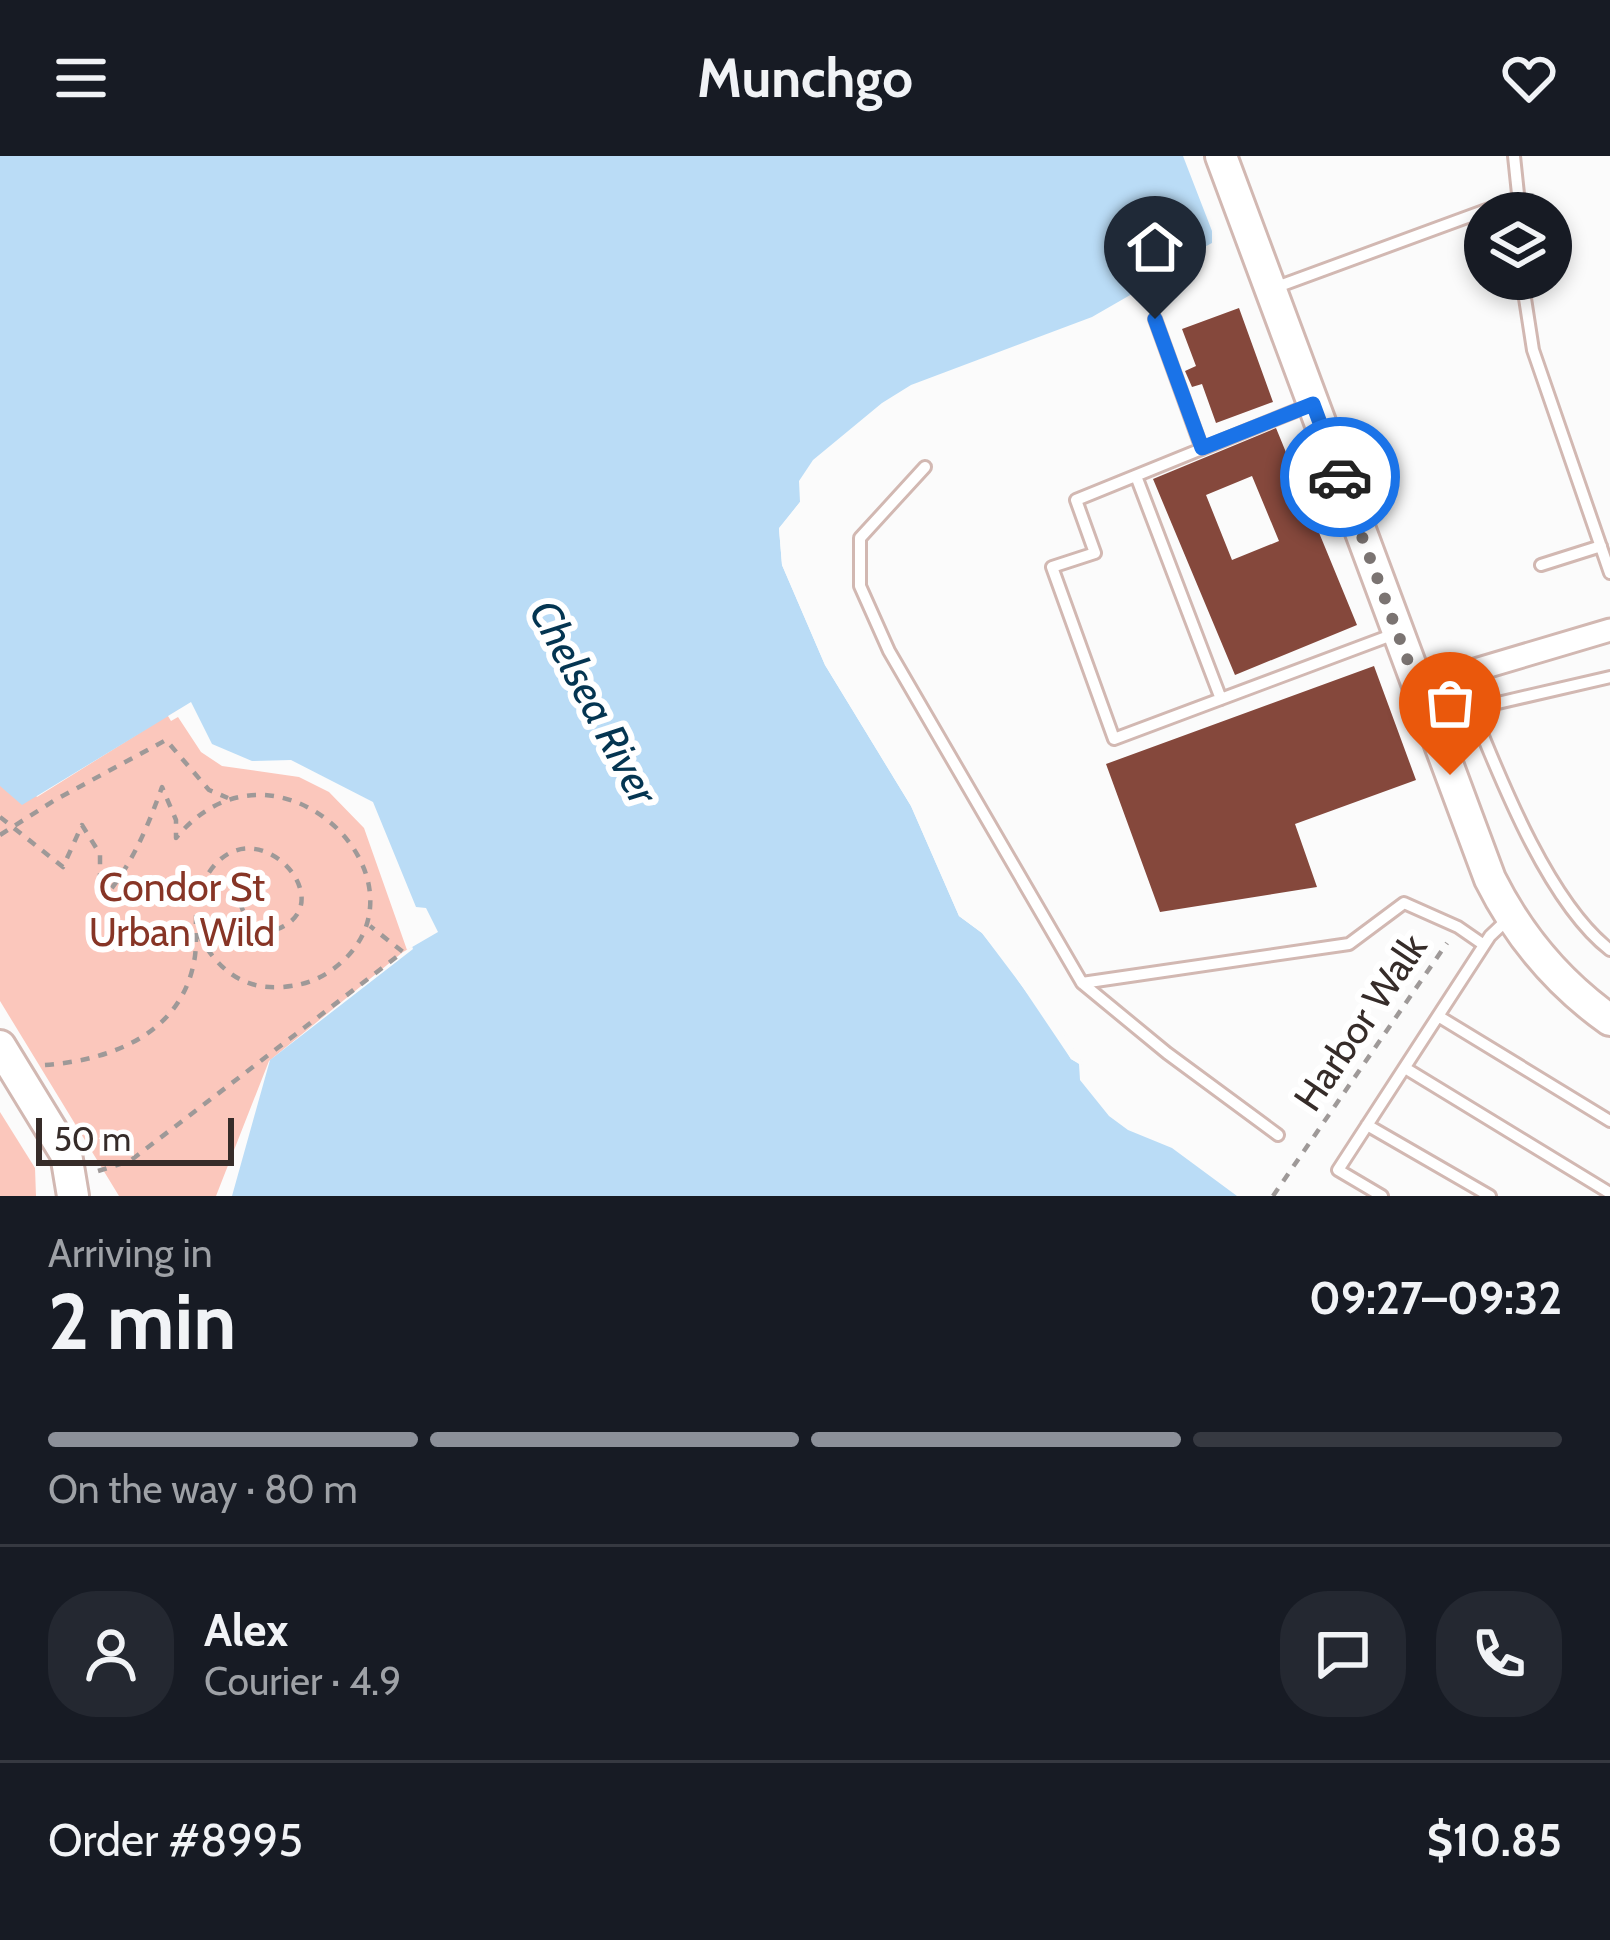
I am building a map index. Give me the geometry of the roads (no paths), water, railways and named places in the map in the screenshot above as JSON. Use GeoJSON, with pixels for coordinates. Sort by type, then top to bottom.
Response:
{"type":"FeatureCollection","features":[{"type":"Feature","properties":{"kind":"main road"},"geometry":{"type":"LineString","coordinates":[[1221,156],[1478,852],[1510,917],[1560,977],[1610,1020]]}},
{"type":"Feature","properties":{"kind":"main road"},"geometry":{"type":"LineString","coordinates":[[0,1046],[66,1154],[73,1196]]}},
{"type":"Feature","properties":{"kind":"street"},"geometry":{"type":"LineString","coordinates":[[1418,687],[1610,630]]}},
{"type":"Feature","properties":{"kind":"lane"},"geometry":{"type":"LineString","coordinates":[[1514,156],[1518,192]]}},
{"type":"Feature","properties":{"kind":"lane"},"geometry":{"type":"LineString","coordinates":[[1271,289],[1464,218]]}},
{"type":"Feature","properties":{"kind":"lane"},"geometry":{"type":"LineString","coordinates":[[1525,300],[1533,350],[1610,573]]}},
{"type":"Feature","properties":{"kind":"lane"},"geometry":{"type":"LineString","coordinates":[[1155,319],[1202,448]]}},
{"type":"Feature","properties":{"kind":"lane"},"geometry":{"type":"LineString","coordinates":[[1313,404],[1076,500],[1095,553],[1052,567],[1114,739],[1398,633]]}},
{"type":"Feature","properties":{"kind":"lane"},"geometry":{"type":"LineString","coordinates":[[925,467],[860,538],[860,586],[889,651],[1082,983],[1278,1135]]}},
{"type":"Feature","properties":{"kind":"lane"},"geometry":{"type":"LineString","coordinates":[[1136,476],[1221,699]]}},
{"type":"Feature","properties":{"kind":"lane"},"geometry":{"type":"LineString","coordinates":[[1541,565],[1601,546]]}},
{"type":"Feature","properties":{"kind":"lane"},"geometry":{"type":"LineString","coordinates":[[1610,677],[1472,710],[1512,808],[1586,931],[1610,950]]}},
{"type":"Feature","properties":{"kind":"lane"},"geometry":{"type":"LineString","coordinates":[[1082,983],[1348,944],[1404,903],[1484,944]]}},
{"type":"Feature","properties":{"kind":"lane"},"geometry":{"type":"LineString","coordinates":[[1382,1196],[1338,1170],[1484,944],[1510,917]]}},
{"type":"Feature","properties":{"kind":"lane"},"geometry":{"type":"LineString","coordinates":[[1438,1016],[1610,1121]]}},
{"type":"Feature","properties":{"kind":"lane"},"geometry":{"type":"LineString","coordinates":[[1405,1068],[1610,1193]]}},
{"type":"Feature","properties":{"kind":"lane"},"geometry":{"type":"LineString","coordinates":[[1367,1125],[1490,1196]]}},
{"type":"Feature","properties":{"kind":"water","name":"Chelsea River"},"geometry":{"type":"Polygon","coordinates":[[[0,156],[1183,156],[1212,231],[1212,243],[1164,258],[1165,275],[1092,317],[911,385],[882,403],[813,460],[799,481],[800,502],[779,529],[782,565],[825,665],[911,806],[959,916],[982,933],[1007,964],[1079,1064],[1080,1080],[1109,1116],[1128,1130],[1172,1148],[1237,1196],[232,1196],[270,1060],[413,949],[378,847],[349,804],[306,774],[223,761],[180,709],[22,805],[0,786],[0,156]]]}},
{"type":"Feature","properties":{"kind":"park label","name":"Condor St Urban Wild"},"geometry":{"type":"Point","coordinates":[182,910]}}]}
